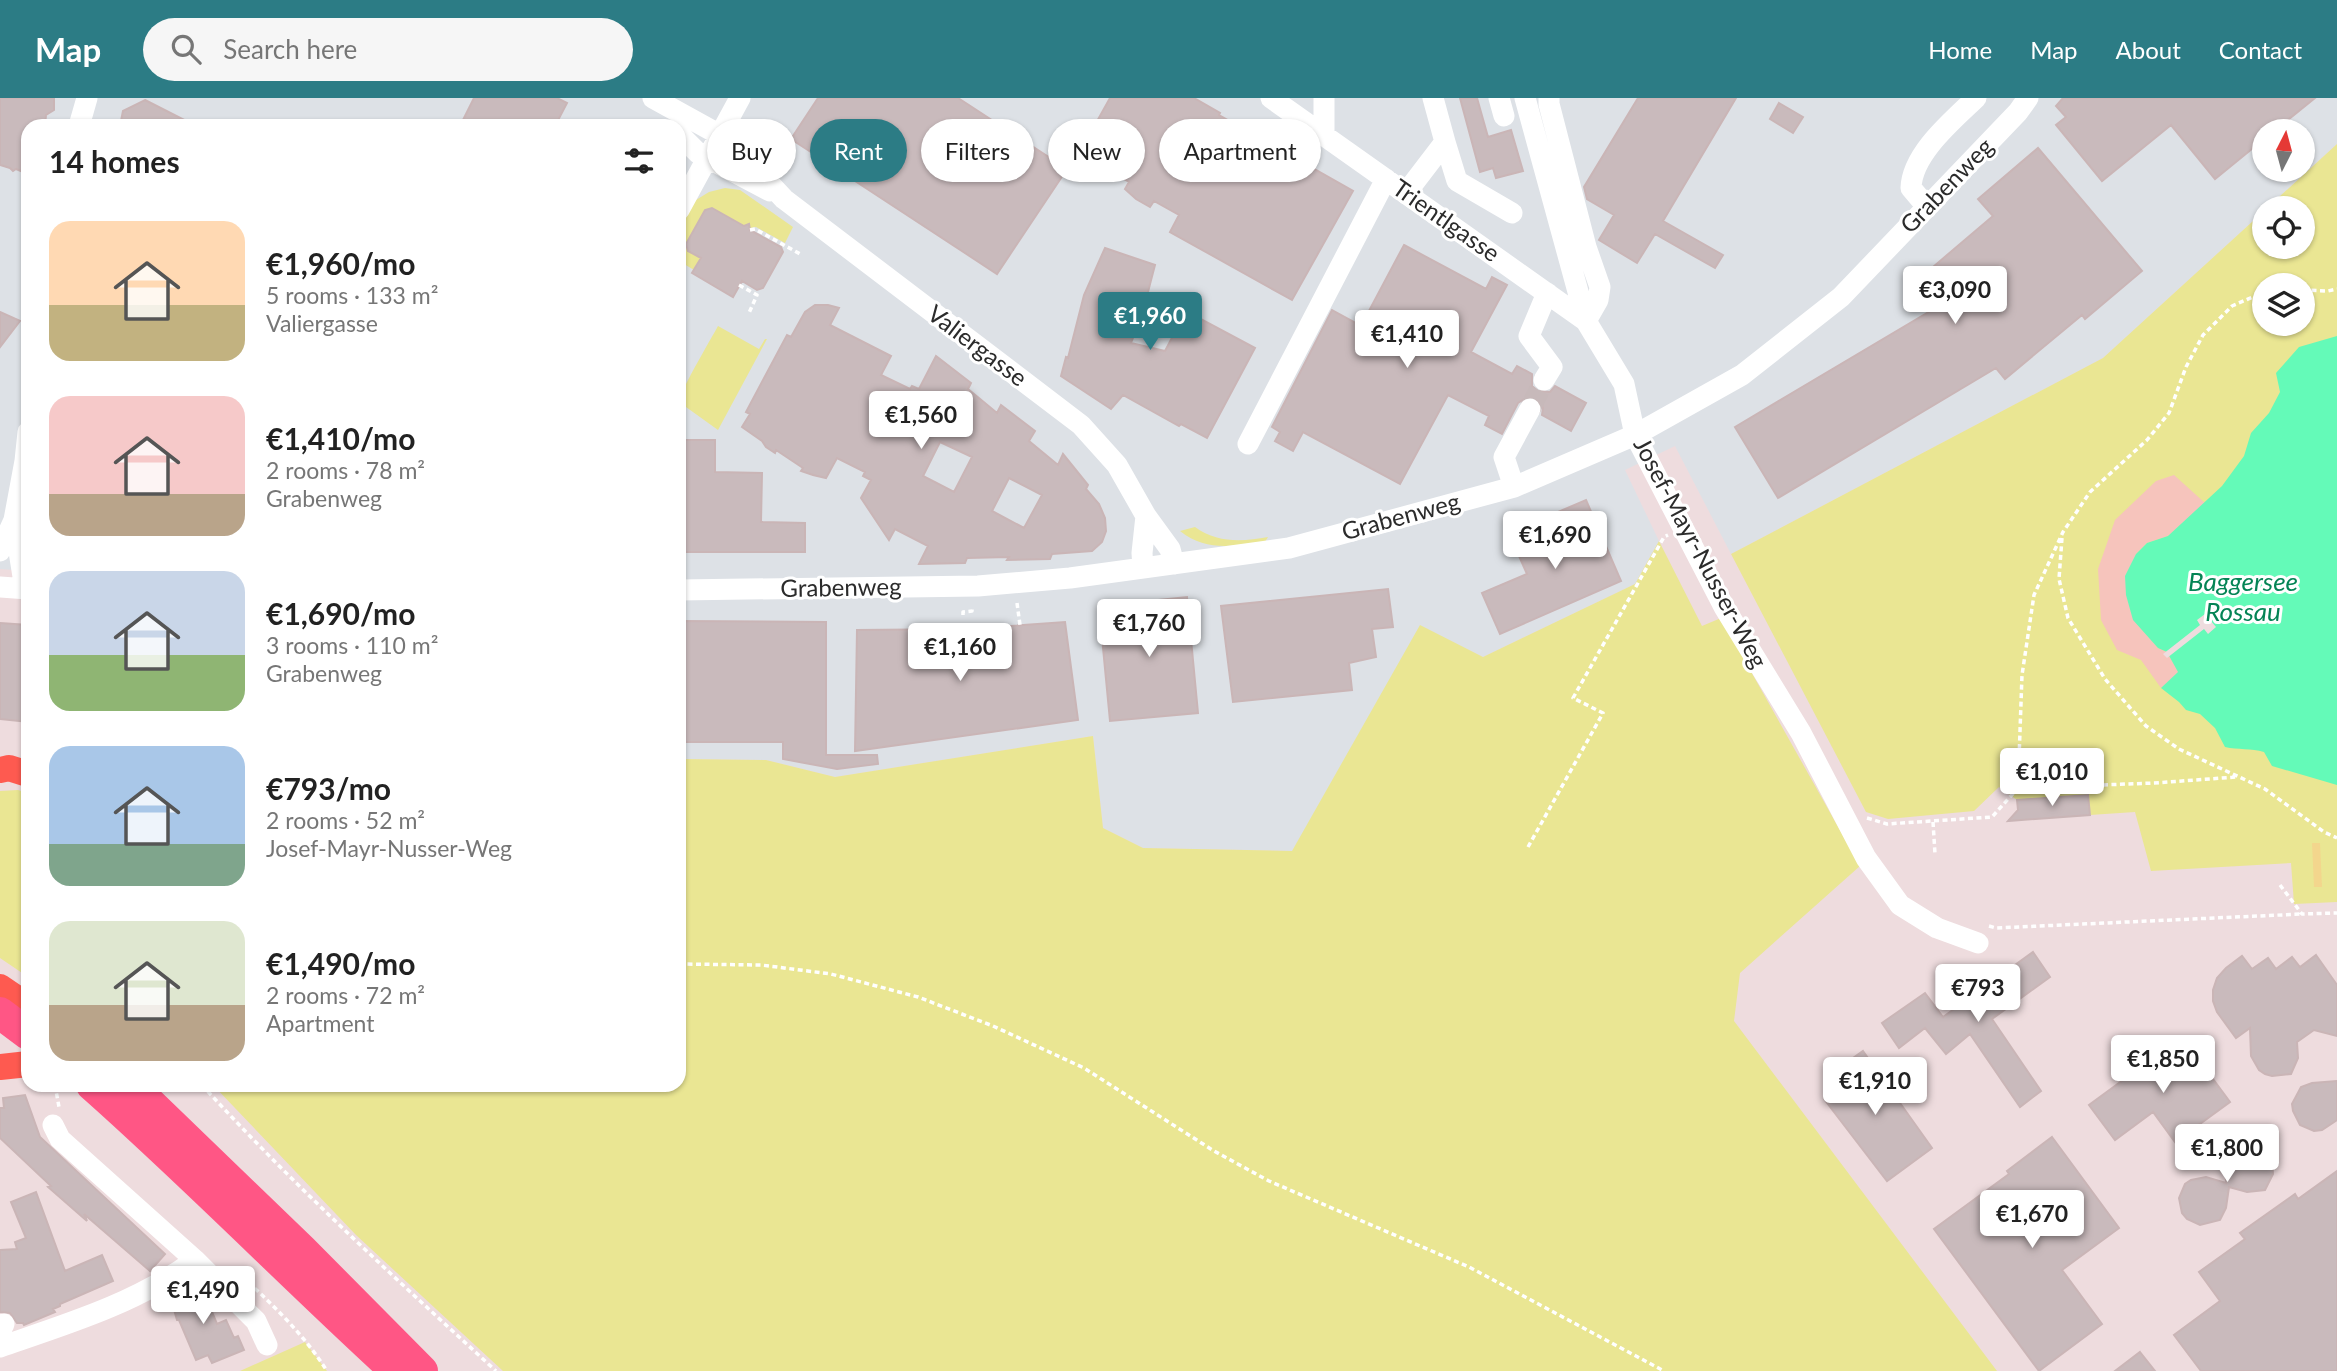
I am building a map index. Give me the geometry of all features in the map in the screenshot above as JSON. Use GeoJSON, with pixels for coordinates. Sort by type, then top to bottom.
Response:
{"type":"FeatureCollection","features":[{"type":"Feature","properties":{"kind":"highway"},"geometry":{"type":"LineString","coordinates":[[0,1013],[21,1029]]}},
{"type":"Feature","properties":{"kind":"highway"},"geometry":{"type":"LineString","coordinates":[[100,1092],[208,1191],[326,1307],[413,1366]]}},
{"type":"Feature","properties":{"kind":"highway"},"geometry":{"type":"LineString","coordinates":[[138,1092],[413,1366]]}},
{"type":"Feature","properties":{"kind":"highway"},"geometry":{"type":"LineString","coordinates":[[326,1307],[342,1340],[362,1371]]}},
{"type":"Feature","properties":{"kind":"main road"},"geometry":{"type":"LineString","coordinates":[[0,770],[9,768],[21,772]]}},
{"type":"Feature","properties":{"kind":"main road"},"geometry":{"type":"LineString","coordinates":[[0,987],[21,1001]]}},
{"type":"Feature","properties":{"kind":"street"},"geometry":{"type":"LineString","coordinates":[[81,119],[87,98]]}},
{"type":"Feature","properties":{"kind":"street"},"geometry":{"type":"LineString","coordinates":[[643,98],[664,119]]}},
{"type":"Feature","properties":{"kind":"street","name":"Valiergasse"},"geometry":{"type":"LineString","coordinates":[[653,98],[707,127]]}},
{"type":"Feature","properties":{"kind":"street"},"geometry":{"type":"LineString","coordinates":[[729,119],[740,98]]}},
{"type":"Feature","properties":{"kind":"street","name":"Trientlgasse"},"geometry":{"type":"LineString","coordinates":[[1271,98],[1586,321]]}},
{"type":"Feature","properties":{"kind":"street"},"geometry":{"type":"LineString","coordinates":[[1324,98],[1324,135]]}},
{"type":"Feature","properties":{"kind":"street"},"geometry":{"type":"LineString","coordinates":[[1433,98],[1457,181],[1512,212]]}},
{"type":"Feature","properties":{"kind":"street","name":"Josef-Mayr-Nusser-Weg"},"geometry":{"type":"LineString","coordinates":[[1525,98],[1586,321],[1624,384],[1635,435],[1724,607],[1801,733],[1873,867],[1900,905],[1937,928],[1980,934]]}},
{"type":"Feature","properties":{"kind":"street"},"geometry":{"type":"LineString","coordinates":[[1549,98],[1586,247],[1600,287],[1598,300],[1586,321]]}},
{"type":"Feature","properties":{"kind":"street"},"geometry":{"type":"LineString","coordinates":[[1927,207],[1910,188],[1911,174],[1933,141],[1976,98]]}},
{"type":"Feature","properties":{"kind":"street","name":"Grabenweg"},"geometry":{"type":"LineString","coordinates":[[686,590],[978,586],[1042,581],[1289,548],[1514,487],[1635,435],[1742,375],[1841,297],[2018,112],[2028,98]]}},
{"type":"Feature","properties":{"kind":"street","name":"Valiergasse"},"geometry":{"type":"LineString","coordinates":[[686,141],[707,158]]}},
{"type":"Feature","properties":{"kind":"street"},"geometry":{"type":"LineString","coordinates":[[1406,194],[1445,142]]}},
{"type":"Feature","properties":{"kind":"street"},"geometry":{"type":"LineString","coordinates":[[686,198],[707,161]]}},
{"type":"Feature","properties":{"kind":"street"},"geometry":{"type":"LineString","coordinates":[[1248,444],[1386,179]]}},
{"type":"Feature","properties":{"kind":"street","name":"Valiergasse"},"geometry":{"type":"LineString","coordinates":[[752,182],[784,199],[1081,425],[1117,464],[1146,516],[1170,549],[1174,564]]}},
{"type":"Feature","properties":{"kind":"street","name":"Valiergasse"},"geometry":{"type":"LineString","coordinates":[[768,182],[784,199]]}},
{"type":"Feature","properties":{"kind":"street"},"geometry":{"type":"LineString","coordinates":[[1544,380],[1552,367],[1529,336],[1547,293]]}},
{"type":"Feature","properties":{"kind":"street"},"geometry":{"type":"LineString","coordinates":[[1514,487],[1504,457],[1530,409]]}},
{"type":"Feature","properties":{"kind":"street"},"geometry":{"type":"LineString","coordinates":[[0,551],[14,520],[21,482]]}},
{"type":"Feature","properties":{"kind":"street"},"geometry":{"type":"LineString","coordinates":[[1143,568],[1146,516]]}},
{"type":"Feature","properties":{"kind":"street"},"geometry":{"type":"LineString","coordinates":[[14,520],[21,557]]}},
{"type":"Feature","properties":{"kind":"street"},"geometry":{"type":"LineString","coordinates":[[0,587],[21,589]]}},
{"type":"Feature","properties":{"kind":"street"},"geometry":{"type":"LineString","coordinates":[[53,1125],[60,1139],[195,1260],[256,1321],[267,1345]]}},
{"type":"Feature","properties":{"kind":"street"},"geometry":{"type":"LineString","coordinates":[[0,1347],[75,1322],[150,1290],[195,1260]]}},
{"type":"Feature","properties":{"kind":"path"},"geometry":{"type":"LineString","coordinates":[[750,230],[755,229],[802,255]]}},
{"type":"Feature","properties":{"kind":"path"},"geometry":{"type":"LineString","coordinates":[[739,285],[757,295],[748,313]]}},
{"type":"Feature","properties":{"kind":"path"},"geometry":{"type":"LineString","coordinates":[[2315,290],[2337,291]]}},
{"type":"Feature","properties":{"kind":"path"},"geometry":{"type":"LineString","coordinates":[[1859,815],[1886,824],[1992,817],[2018,788],[2022,675],[2034,595],[2063,532],[2090,492],[2147,440],[2169,413],[2186,367],[2203,335],[2232,306],[2252,297]]}},
{"type":"Feature","properties":{"kind":"path"},"geometry":{"type":"LineString","coordinates":[[1528,847],[1603,713],[1573,698],[1664,537],[1683,528]]}},
{"type":"Feature","properties":{"kind":"path"},"geometry":{"type":"LineString","coordinates":[[2063,532],[2059,579],[2068,618],[2105,679],[2146,726],[2179,749],[2265,789],[2324,832],[2337,838]]}},
{"type":"Feature","properties":{"kind":"path"},"geometry":{"type":"LineString","coordinates":[[1017,603],[1020,625]]}},
{"type":"Feature","properties":{"kind":"path"},"geometry":{"type":"LineString","coordinates":[[963,615],[963,612],[972,611],[972,607]]}},
{"type":"Feature","properties":{"kind":"path"},"geometry":{"type":"LineString","coordinates":[[2018,788],[2236,777]]}},
{"type":"Feature","properties":{"kind":"path"},"geometry":{"type":"LineString","coordinates":[[1933,822],[1935,854]]}},
{"type":"Feature","properties":{"kind":"path"},"geometry":{"type":"LineString","coordinates":[[2280,885],[2302,914]]}},
{"type":"Feature","properties":{"kind":"path"},"geometry":{"type":"LineString","coordinates":[[1980,934],[1996,928],[2337,913]]}},
{"type":"Feature","properties":{"kind":"path"},"geometry":{"type":"LineString","coordinates":[[686,964],[761,965],[831,974],[918,997],[993,1026],[1084,1068],[1191,1137],[1260,1176],[1325,1207],[1469,1267],[1664,1371]]}},
{"type":"Feature","properties":{"kind":"path"},"geometry":{"type":"LineString","coordinates":[[208,1092],[246,1134],[339,1225],[496,1371]]}},
{"type":"Feature","properties":{"kind":"shaded area"},"geometry":{"type":"Polygon","coordinates":[[[0,98],[2337,98],[2337,144],[2315,164],[2315,119],[2252,119],[2252,182],[2295,182],[2280,196],[2252,196],[2252,222],[2103,358],[1731,554],[1675,446],[1625,470],[1659,541],[1635,584],[1483,657],[1420,626],[1293,851],[1143,848],[1103,828],[1093,736],[835,777],[766,760],[686,759],[686,119],[21,119],[21,570],[0,569],[0,98]]]}},
{"type":"Feature","properties":{"kind":"shaded area"},"geometry":{"type":"Polygon","coordinates":[[[2337,144],[2337,902],[2294,904],[2291,863],[2151,871],[2135,812],[2090,815],[2088,795],[2017,800],[1999,787],[1974,811],[1888,819],[1866,812],[1731,554],[2103,358],[2252,222],[2252,259],[2315,259],[2315,196],[2280,196],[2295,182],[2315,182],[2315,164],[2337,144]]]}},
{"type":"Feature","properties":{"kind":"shaded area"},"geometry":{"type":"Polygon","coordinates":[[[725,188],[740,190],[793,227],[785,243],[756,227],[750,228],[748,224],[739,227],[739,223],[712,208],[706,210],[686,244],[686,218],[696,200],[709,192],[725,188]]]}},
{"type":"Feature","properties":{"kind":"shaded area"},"geometry":{"type":"Polygon","coordinates":[[[686,244],[688,251],[701,258],[694,270],[686,265],[686,244]]]}},
{"type":"Feature","properties":{"kind":"shaded area"},"geometry":{"type":"Polygon","coordinates":[[[718,326],[759,349],[767,339],[718,430],[686,407],[686,384],[718,326]]]}},
{"type":"Feature","properties":{"kind":"shaded area"},"geometry":{"type":"Polygon","coordinates":[[[1195,527],[1221,539],[1249,540],[1268,537],[1265,542],[1231,546],[1210,545],[1190,538],[1180,531],[1195,527]]]}},
{"type":"Feature","properties":{"kind":"shaded area"},"geometry":{"type":"Polygon","coordinates":[[[1659,541],[1702,626],[1721,618],[1860,866],[1740,973],[1734,1021],[1997,1371],[503,1371],[356,1235],[220,1092],[686,1092],[686,759],[766,760],[835,777],[1093,736],[1103,828],[1143,848],[1292,851],[1420,625],[1483,657],[1635,584],[1659,541]]]}},
{"type":"Feature","properties":{"kind":"shaded area"},"geometry":{"type":"Polygon","coordinates":[[[0,791],[21,791],[21,972],[0,958],[0,791]]]}},
{"type":"Feature","properties":{"kind":"shaded area"},"geometry":{"type":"Polygon","coordinates":[[[2312,843],[2320,843],[2322,887],[2314,887],[2312,843]]]}},
{"type":"Feature","properties":{"kind":"shaded area"},"geometry":{"type":"Polygon","coordinates":[[[305,1342],[327,1371],[240,1371],[305,1342]]]}},
{"type":"Feature","properties":{"kind":"sand"},"geometry":{"type":"Polygon","coordinates":[[[2174,475],[2205,503],[2168,536],[2147,543],[2136,554],[2134,620],[2158,648],[2167,652],[2179,673],[2161,688],[2141,660],[2117,650],[2101,620],[2098,569],[2115,520],[2156,481],[2174,475]]]}},
{"type":"Feature","properties":{"kind":"water","name":"Baggersee Rossau"},"geometry":{"type":"Polygon","coordinates":[[[2337,336],[2337,785],[2272,766],[2264,752],[2225,747],[2215,728],[2200,714],[2186,710],[2161,688],[2178,672],[2167,652],[2158,648],[2133,620],[2126,595],[2125,576],[2136,554],[2147,543],[2168,536],[2222,486],[2244,456],[2251,433],[2269,413],[2280,392],[2276,373],[2299,347],[2337,336]]]}},
{"type":"Feature","properties":{"kind":"pier"},"geometry":{"type":"Polygon","coordinates":[[[2205,614],[2216,627],[2208,634],[2204,629],[2167,658],[2163,654],[2200,625],[2197,620],[2205,614]]]}},
{"type":"Feature","properties":{"kind":"building"},"geometry":{"type":"Polygon","coordinates":[[[0,98],[54,98],[54,110],[46,115],[46,119],[21,119],[21,171],[13,171],[0,165],[0,98]]]}},
{"type":"Feature","properties":{"kind":"building"},"geometry":{"type":"Polygon","coordinates":[[[474,98],[557,98],[567,103],[559,119],[464,119],[474,98]]]}},
{"type":"Feature","properties":{"kind":"building"},"geometry":{"type":"Polygon","coordinates":[[[818,98],[958,98],[990,119],[921,119],[921,182],[1034,182],[1034,148],[1048,157],[1048,182],[1058,182],[997,274],[857,182],[907,182],[907,119],[810,119],[810,151],[796,142],[796,131],[818,98]]]}},
{"type":"Feature","properties":{"kind":"building"},"geometry":{"type":"Polygon","coordinates":[[[1110,98],[1194,98],[1226,119],[1159,119],[1159,182],[1321,182],[1321,173],[1353,191],[1292,300],[1170,232],[1179,215],[1154,201],[1150,207],[1125,189],[1129,182],[1145,182],[1145,119],[1098,119],[1110,98]]]}},
{"type":"Feature","properties":{"kind":"building"},"geometry":{"type":"Polygon","coordinates":[[[1460,98],[1477,98],[1488,137],[1511,130],[1523,171],[1496,178],[1493,168],[1480,172],[1460,98]]]}},
{"type":"Feature","properties":{"kind":"building"},"geometry":{"type":"Polygon","coordinates":[[[1638,98],[1736,98],[1663,221],[1723,255],[1715,268],[1655,234],[1637,263],[1599,240],[1614,215],[1587,199],[1584,187],[1638,98]]]}},
{"type":"Feature","properties":{"kind":"building"},"geometry":{"type":"Polygon","coordinates":[[[2063,98],[2315,98],[2289,119],[2252,119],[2252,149],[2215,179],[2171,125],[2102,181],[2056,125],[2066,117],[2056,106],[2063,98]]]}},
{"type":"Feature","properties":{"kind":"building"},"geometry":{"type":"Polygon","coordinates":[[[145,100],[182,119],[121,119],[123,111],[145,100]]]}},
{"type":"Feature","properties":{"kind":"building"},"geometry":{"type":"Polygon","coordinates":[[[1779,103],[1803,117],[1793,133],[1770,119],[1779,103]]]}},
{"type":"Feature","properties":{"kind":"building"},"geometry":{"type":"Polygon","coordinates":[[[2038,148],[2142,271],[2085,319],[2082,315],[2005,379],[1996,368],[1778,498],[1735,427],[1942,304],[1920,278],[1993,216],[1978,199],[2038,148]]]}},
{"type":"Feature","properties":{"kind":"building"},"geometry":{"type":"Polygon","coordinates":[[[712,208],[744,226],[749,224],[750,230],[781,247],[783,252],[763,288],[757,290],[742,281],[733,297],[692,273],[701,258],[688,251],[686,244],[705,210],[712,208]]]}},
{"type":"Feature","properties":{"kind":"building"},"geometry":{"type":"Polygon","coordinates":[[[1404,245],[1486,289],[1492,277],[1507,285],[1471,352],[1512,374],[1517,366],[1532,374],[1532,386],[1538,391],[1550,392],[1555,386],[1586,403],[1571,431],[1542,415],[1541,402],[1536,397],[1529,396],[1518,403],[1502,434],[1485,425],[1489,416],[1448,395],[1400,484],[1303,432],[1293,451],[1275,441],[1280,432],[1272,427],[1332,310],[1361,326],[1404,245]]]}},
{"type":"Feature","properties":{"kind":"building"},"geometry":{"type":"Polygon","coordinates":[[[1105,248],[1155,265],[1142,315],[1131,343],[1165,351],[1186,311],[1255,348],[1207,438],[1123,395],[1111,409],[1061,376],[1084,295],[1105,248]]]}},
{"type":"Feature","properties":{"kind":"building"},"geometry":{"type":"Polygon","coordinates":[[[815,305],[839,308],[830,325],[891,356],[881,375],[910,389],[912,386],[919,389],[936,356],[971,383],[968,389],[997,413],[1001,405],[1035,431],[1029,441],[1058,465],[1063,454],[1088,485],[1086,489],[1099,504],[1105,518],[1106,531],[1102,542],[1092,551],[1052,554],[1050,559],[967,558],[965,563],[919,564],[928,546],[895,529],[889,540],[861,498],[871,480],[863,476],[865,472],[837,458],[826,478],[813,475],[801,471],[803,468],[776,450],[775,453],[766,447],[742,427],[750,414],[746,412],[787,335],[791,337],[805,312],[815,305]],[[940,442],[923,476],[954,492],[972,457],[940,442]],[[1009,478],[992,511],[1024,528],[1042,495],[1009,478]]]}},
{"type":"Feature","properties":{"kind":"building"},"geometry":{"type":"Polygon","coordinates":[[[0,312],[20,321],[0,347],[0,312]]]}},
{"type":"Feature","properties":{"kind":"building"},"geometry":{"type":"Polygon","coordinates":[[[686,440],[715,440],[715,472],[762,473],[761,522],[805,523],[805,552],[686,552],[686,440]]]}},
{"type":"Feature","properties":{"kind":"building"},"geometry":{"type":"Polygon","coordinates":[[[1586,500],[1621,581],[1500,634],[1482,593],[1527,574],[1515,547],[1564,526],[1558,512],[1586,500]]]}},
{"type":"Feature","properties":{"kind":"building"},"geometry":{"type":"Polygon","coordinates":[[[1388,589],[1393,627],[1372,629],[1376,657],[1349,663],[1352,690],[1233,702],[1221,606],[1388,589]]]}},
{"type":"Feature","properties":{"kind":"building"},"geometry":{"type":"Polygon","coordinates":[[[1187,597],[1198,713],[1110,721],[1099,606],[1187,597]]]}},
{"type":"Feature","properties":{"kind":"building"},"geometry":{"type":"Polygon","coordinates":[[[686,621],[826,622],[826,755],[877,755],[878,764],[837,769],[783,759],[783,742],[686,742],[686,621]]]}},
{"type":"Feature","properties":{"kind":"building"},"geometry":{"type":"Polygon","coordinates":[[[1065,622],[1078,720],[855,751],[857,630],[970,629],[1065,622]]]}},
{"type":"Feature","properties":{"kind":"building"},"geometry":{"type":"Polygon","coordinates":[[[0,623],[21,624],[21,721],[0,719],[0,623]]]}},
{"type":"Feature","properties":{"kind":"building"},"geometry":{"type":"Polygon","coordinates":[[[2088,795],[2090,815],[2008,821],[2018,810],[2017,800],[2088,795]]]}},
{"type":"Feature","properties":{"kind":"building"},"geometry":{"type":"Polygon","coordinates":[[[2033,952],[2050,977],[1992,1019],[2041,1091],[2020,1107],[1970,1034],[1946,1054],[1925,1028],[1899,1048],[1882,1023],[1925,993],[1943,1017],[2033,952]]]}},
{"type":"Feature","properties":{"kind":"building"},"geometry":{"type":"Polygon","coordinates":[[[2316,955],[2337,985],[2337,1036],[2314,1030],[2297,1042],[2298,1058],[2291,1074],[2265,1074],[2259,1070],[2251,1056],[2250,1028],[2236,1038],[2217,1012],[2213,990],[2217,978],[2242,956],[2252,969],[2268,958],[2276,969],[2292,957],[2300,967],[2316,955]]]}},
{"type":"Feature","properties":{"kind":"building"},"geometry":{"type":"Polygon","coordinates":[[[2182,1037],[2230,1102],[2175,1142],[2153,1112],[2115,1140],[2089,1105],[2182,1037]]]}},
{"type":"Feature","properties":{"kind":"building"},"geometry":{"type":"Polygon","coordinates":[[[1863,1051],[1932,1148],[1887,1181],[1824,1099],[1829,1095],[1825,1084],[1828,1076],[1863,1051]]]}},
{"type":"Feature","properties":{"kind":"building"},"geometry":{"type":"Polygon","coordinates":[[[2337,1081],[2337,1120],[2322,1130],[2314,1131],[2300,1125],[2292,1104],[2301,1087],[2312,1083],[2337,1081]]]}},
{"type":"Feature","properties":{"kind":"building"},"geometry":{"type":"Polygon","coordinates":[[[25,1095],[40,1137],[165,1254],[150,1271],[48,1187],[51,1186],[0,1138],[0,1108],[4,1108],[3,1098],[25,1095]]]}},
{"type":"Feature","properties":{"kind":"building"},"geometry":{"type":"Polygon","coordinates":[[[2052,1137],[2119,1228],[2062,1270],[2102,1324],[2039,1371],[1934,1229],[2009,1174],[2007,1171],[2052,1137]]]}},
{"type":"Feature","properties":{"kind":"building"},"geometry":{"type":"Polygon","coordinates":[[[2245,1143],[2260,1146],[2272,1158],[2273,1174],[2265,1190],[2247,1192],[2229,1187],[2226,1208],[2220,1220],[2200,1225],[2187,1219],[2182,1213],[2179,1198],[2185,1184],[2206,1177],[2226,1183],[2227,1157],[2231,1151],[2245,1143]]]}},
{"type":"Feature","properties":{"kind":"building"},"geometry":{"type":"Polygon","coordinates":[[[2337,1171],[2337,1371],[2201,1371],[2174,1335],[2220,1301],[2199,1272],[2245,1239],[2240,1233],[2295,1194],[2298,1199],[2337,1171]]]}},
{"type":"Feature","properties":{"kind":"building"},"geometry":{"type":"Polygon","coordinates":[[[36,1192],[65,1271],[102,1255],[113,1281],[60,1304],[53,1309],[55,1312],[24,1325],[17,1323],[10,1313],[0,1312],[0,1250],[17,1249],[15,1242],[26,1238],[11,1202],[36,1192]]]}},
{"type":"Feature","properties":{"kind":"building"},"geometry":{"type":"Polygon","coordinates":[[[192,1286],[194,1293],[203,1290],[217,1324],[226,1320],[234,1338],[238,1336],[244,1350],[212,1363],[208,1355],[196,1360],[177,1320],[169,1292],[192,1286]]]}},
{"type":"Feature","properties":{"kind":"building"},"geometry":{"type":"Polygon","coordinates":[[[2140,1352],[2155,1371],[2115,1371],[2140,1352]]]}},
{"type":"Feature","properties":{"kind":"tunnel"},"geometry":{"type":"LineString","coordinates":[[1530,409],[1544,380]]}}]}
